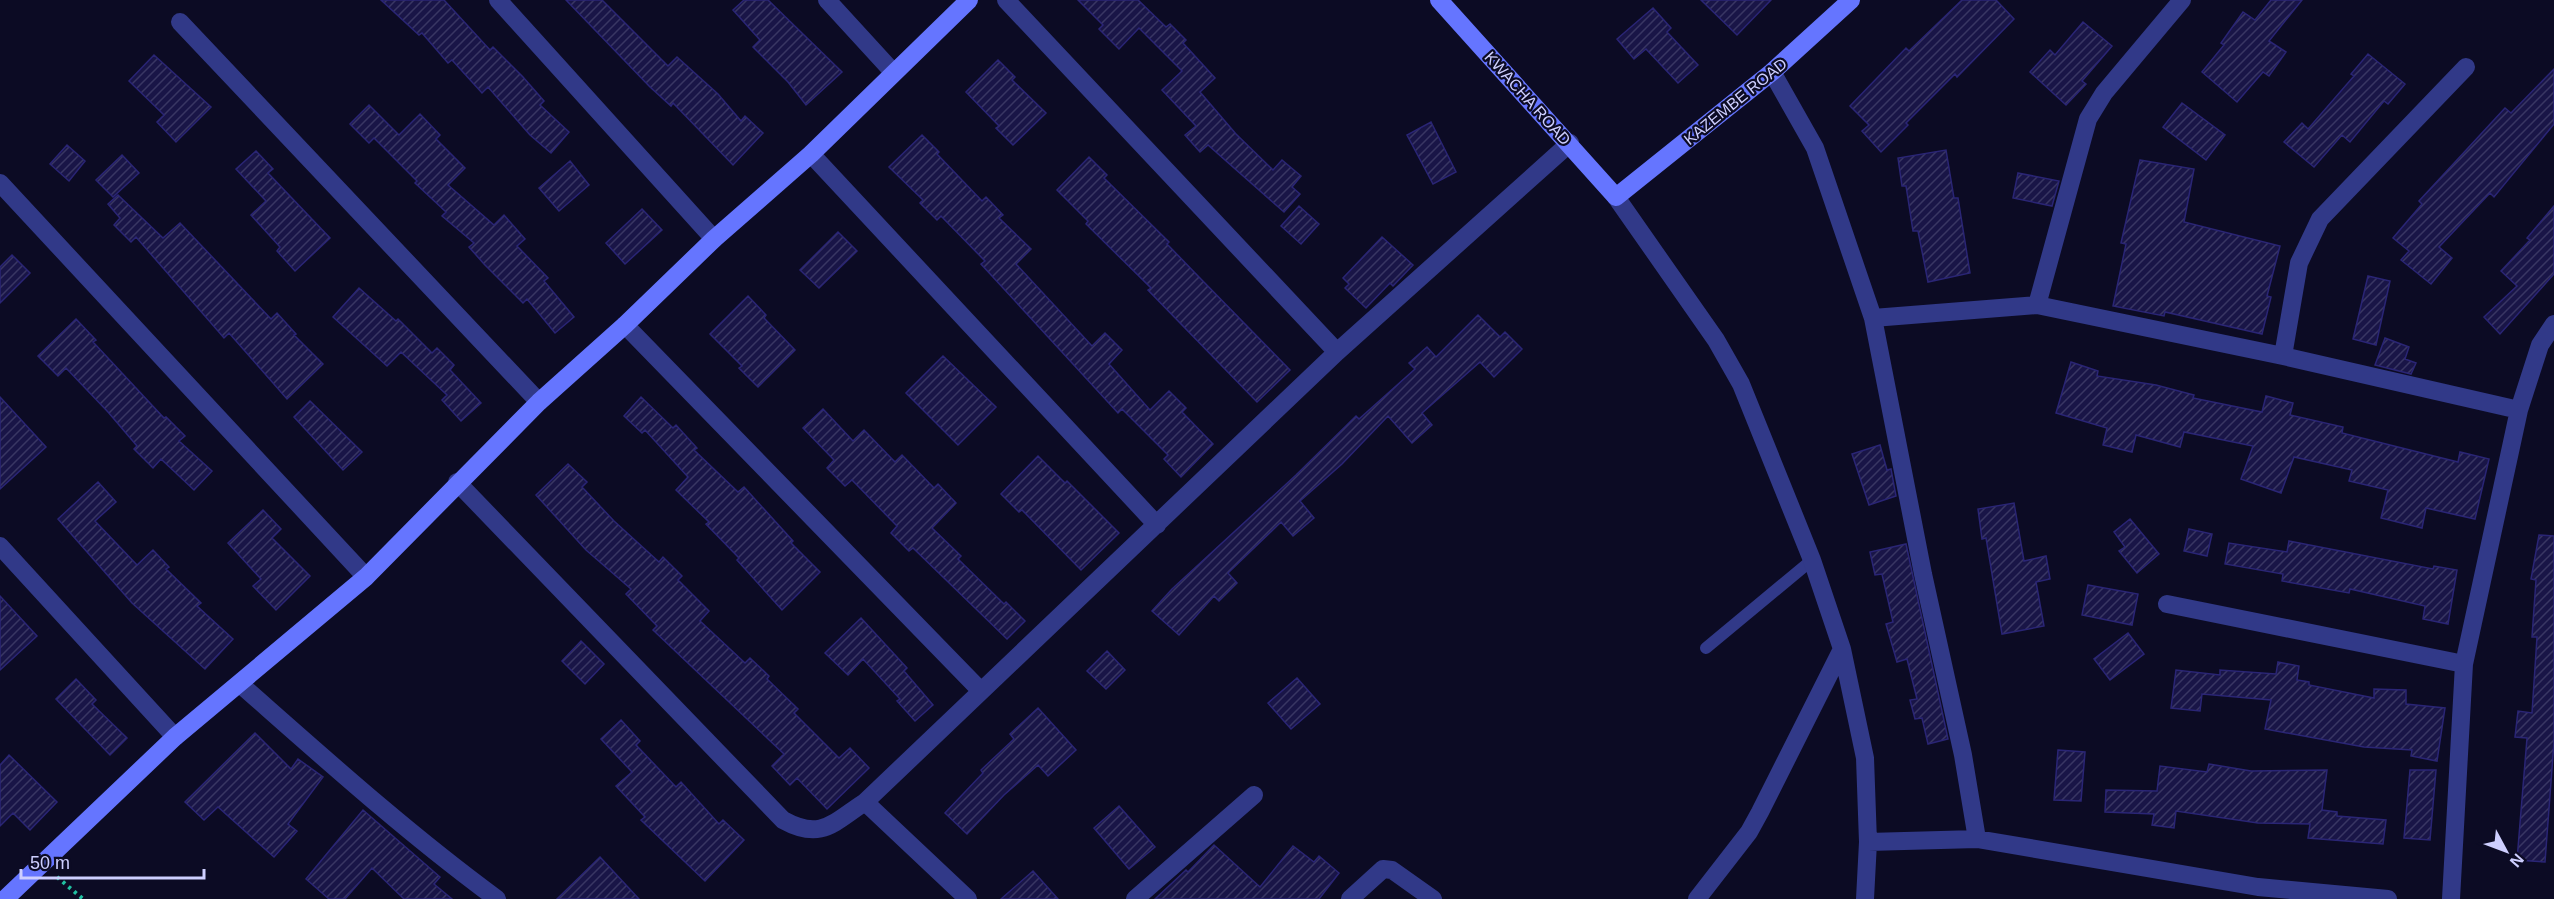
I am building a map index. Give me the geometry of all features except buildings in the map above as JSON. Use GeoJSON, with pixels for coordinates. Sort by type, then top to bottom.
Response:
{"type":"FeatureCollection","features":[{"type":"Feature","properties":{"kind":"street"},"geometry":{"type":"LineString","coordinates":[[498,0],[714,239]]}},
{"type":"Feature","properties":{"kind":"street"},"geometry":{"type":"LineString","coordinates":[[827,0],[893,72]]}},
{"type":"Feature","properties":{"kind":"street"},"geometry":{"type":"LineString","coordinates":[[5,899],[175,737],[366,577],[457,482],[539,402],[625,325],[714,239],[811,154],[969,0]]}},
{"type":"Feature","properties":{"kind":"street"},"geometry":{"type":"LineString","coordinates":[[1006,0],[1337,352]]}},
{"type":"Feature","properties":{"kind":"street","name":"KWACHA ROAD"},"geometry":{"type":"LineString","coordinates":[[1439,0],[1616,197]]}},
{"type":"Feature","properties":{"kind":"street","name":"KAZEMBE ROAD"},"geometry":{"type":"LineString","coordinates":[[1616,197],[1772,72],[1851,0]]}},
{"type":"Feature","properties":{"kind":"street"},"geometry":{"type":"LineString","coordinates":[[2037,305],[2088,119],[2104,93],[2182,0]]}},
{"type":"Feature","properties":{"kind":"street"},"geometry":{"type":"LineString","coordinates":[[180,22],[539,402]]}},
{"type":"Feature","properties":{"kind":"street"},"geometry":{"type":"LineString","coordinates":[[2283,356],[2299,263],[2320,219],[2466,67]]}},
{"type":"Feature","properties":{"kind":"street"},"geometry":{"type":"LineString","coordinates":[[1772,72],[1815,148],[1873,318],[1923,574],[1963,755],[1977,839]]}},
{"type":"Feature","properties":{"kind":"street"},"geometry":{"type":"LineString","coordinates":[[457,482],[783,820],[802,831],[822,829],[865,802],[1337,352],[1570,144]]}},
{"type":"Feature","properties":{"kind":"street"},"geometry":{"type":"LineString","coordinates":[[811,154],[1157,525]]}},
{"type":"Feature","properties":{"kind":"street"},"geometry":{"type":"LineString","coordinates":[[0,183],[366,577]]}},
{"type":"Feature","properties":{"kind":"street"},"geometry":{"type":"LineString","coordinates":[[1616,197],[1716,340],[1741,384],[1812,560],[1842,649],[1865,758],[1868,842],[1865,899]]}},
{"type":"Feature","properties":{"kind":"street"},"geometry":{"type":"LineString","coordinates":[[1873,318],[2037,305],[2283,356],[2519,410]]}},
{"type":"Feature","properties":{"kind":"street"},"geometry":{"type":"LineString","coordinates":[[2451,899],[2464,664],[2519,410],[2540,345],[2554,324]]}},
{"type":"Feature","properties":{"kind":"street"},"geometry":{"type":"LineString","coordinates":[[625,325],[980,690]]}},
{"type":"Feature","properties":{"kind":"street"},"geometry":{"type":"LineString","coordinates":[[0,546],[175,737]]}},
{"type":"Feature","properties":{"kind":"street"},"geometry":{"type":"LineString","coordinates":[[2167,604],[2464,664]]}},
{"type":"Feature","properties":{"kind":"street"},"geometry":{"type":"LineString","coordinates":[[1697,899],[1749,832],[1842,649]]}},
{"type":"Feature","properties":{"kind":"street"},"geometry":{"type":"LineString","coordinates":[[240,684],[414,834],[497,899]]}},
{"type":"Feature","properties":{"kind":"street"},"geometry":{"type":"LineString","coordinates":[[1135,899],[1254,795]]}},
{"type":"Feature","properties":{"kind":"street"},"geometry":{"type":"LineString","coordinates":[[865,802],[968,899]]}},
{"type":"Feature","properties":{"kind":"street"},"geometry":{"type":"LineString","coordinates":[[1868,842],[1977,839],[2258,887],[2388,899]]}},
{"type":"Feature","properties":{"kind":"street"},"geometry":{"type":"LineString","coordinates":[[1350,899],[1383,869],[1392,870],[1433,899]]}},
{"type":"Feature","properties":{"kind":"lane"},"geometry":{"type":"LineString","coordinates":[[1706,648],[1812,560]]}},
{"type":"Feature","properties":{"kind":"path"},"geometry":{"type":"LineString","coordinates":[[43,865],[83,899]]}}]}
